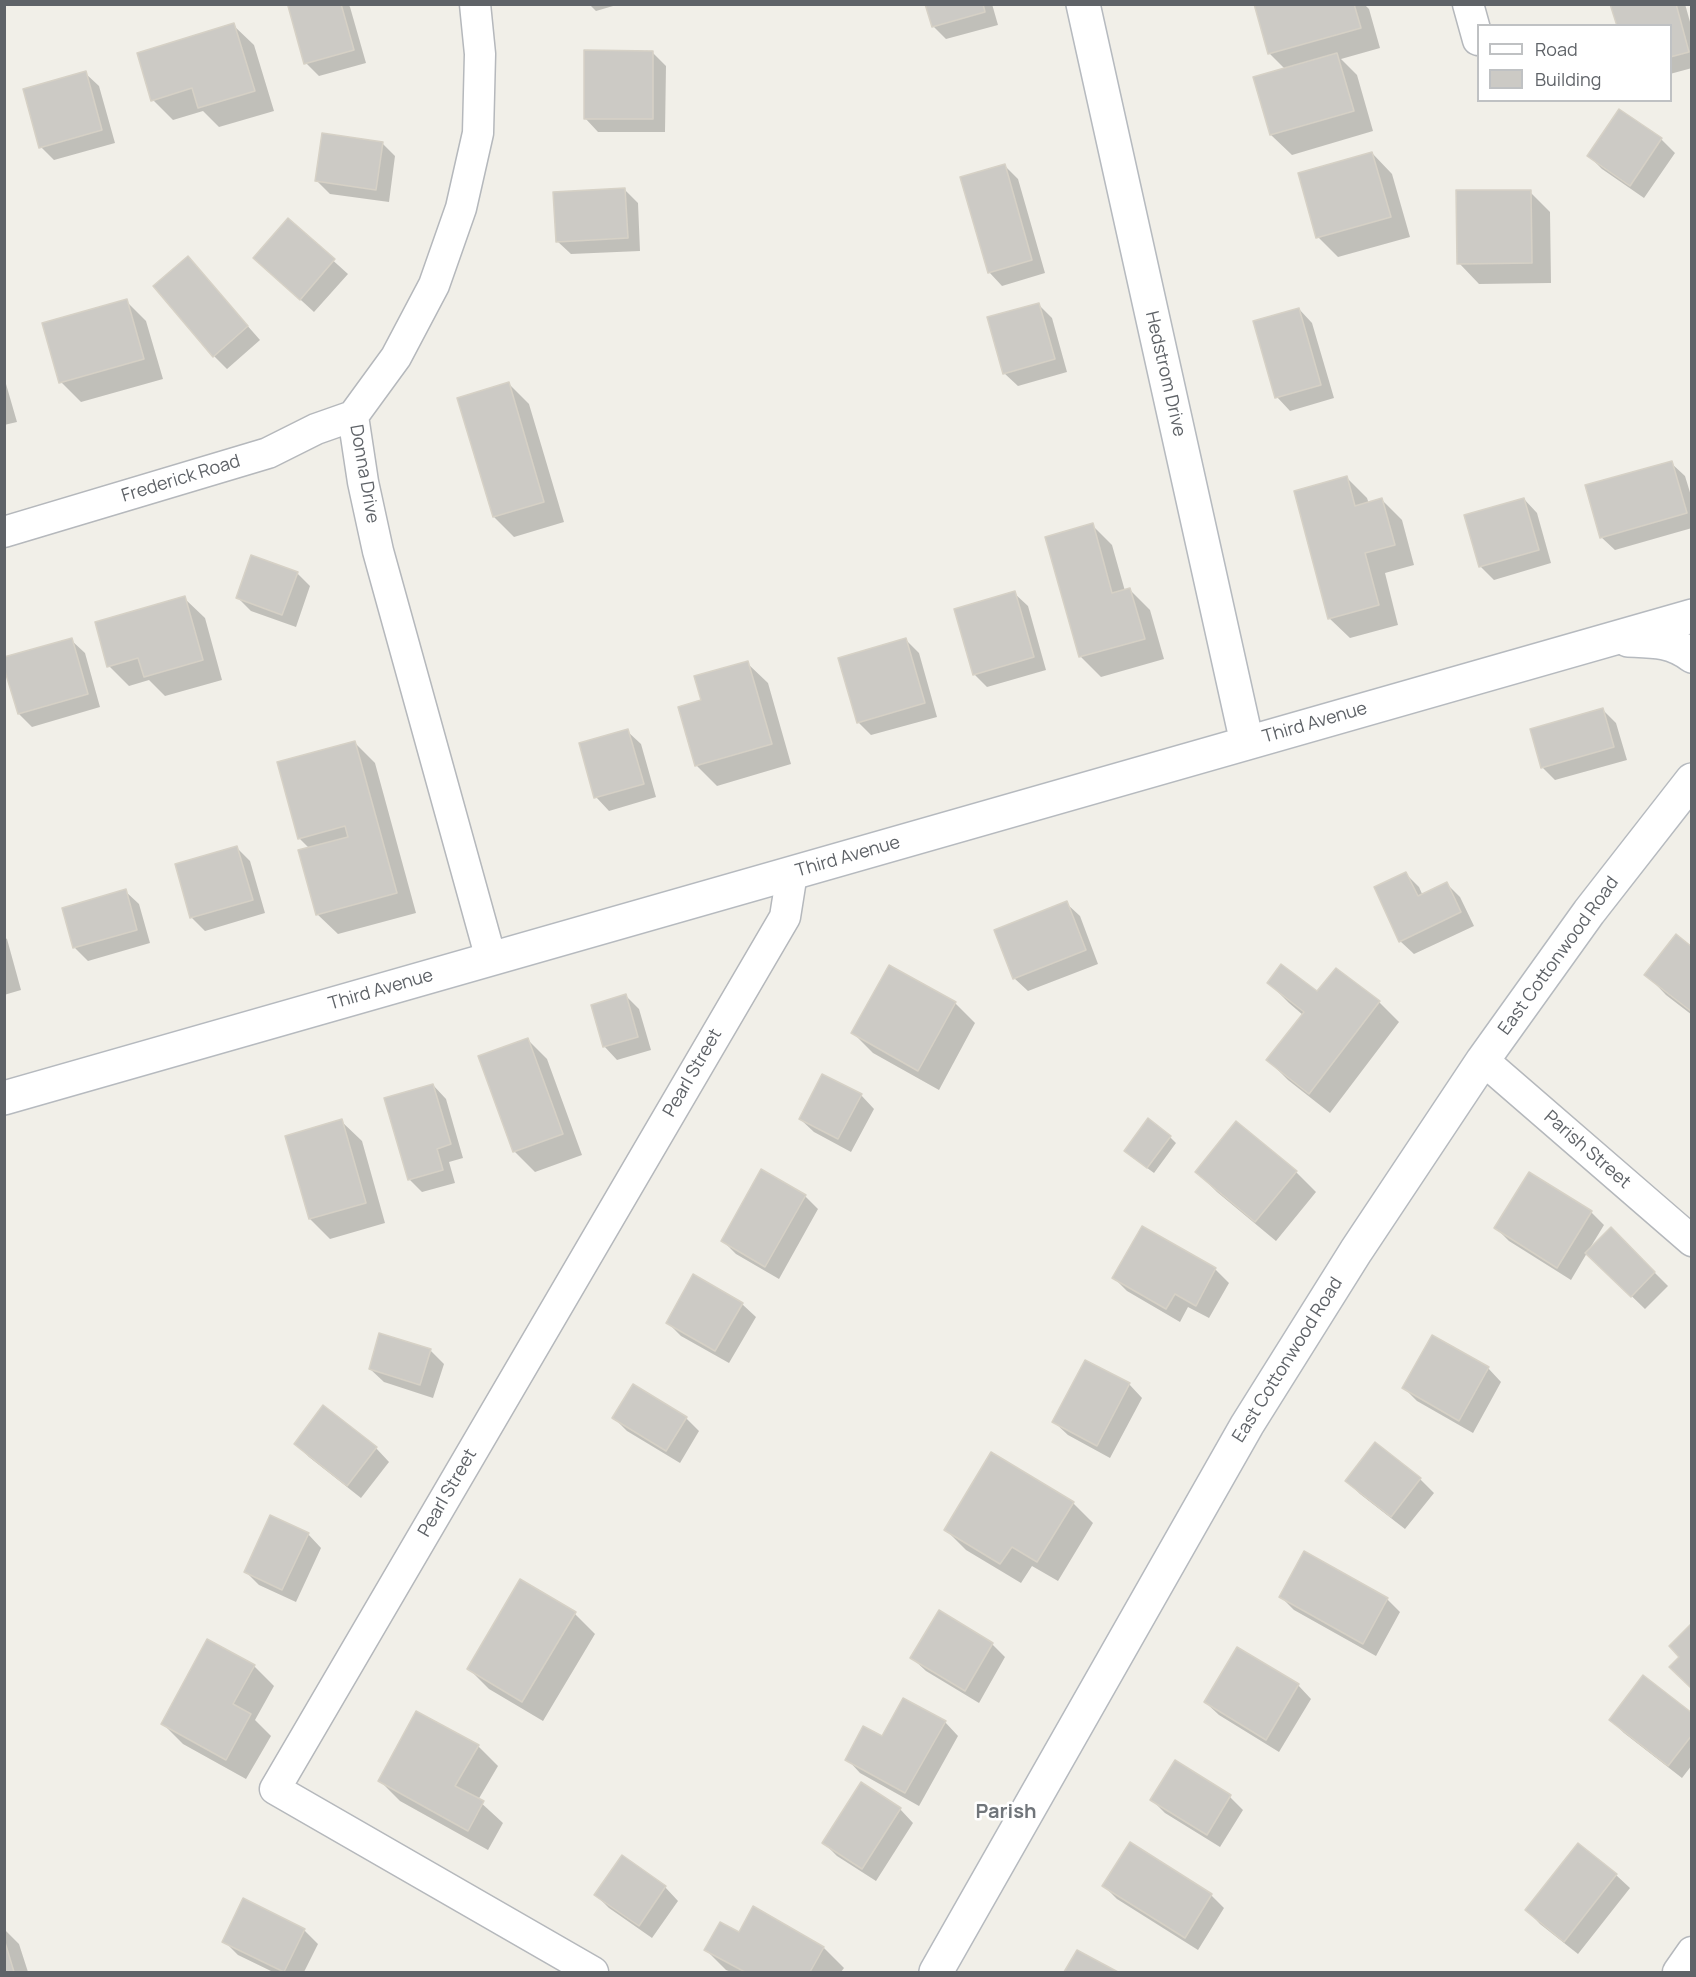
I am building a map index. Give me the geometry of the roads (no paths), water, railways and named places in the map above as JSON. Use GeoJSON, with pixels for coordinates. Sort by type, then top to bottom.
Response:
{"type":"FeatureCollection","features":[{"type":"Feature","properties":{"kind":"street","name":"Donna Drive"},"geometry":{"type":"LineString","coordinates":[[474,4],[480,54],[478,133],[461,208],[434,285],[396,357],[353,416],[363,482],[378,551],[491,959]]}},
{"type":"Feature","properties":{"kind":"street","name":"Hedstrom Drive"},"geometry":{"type":"LineString","coordinates":[[1083,4],[1247,743]]}},
{"type":"Feature","properties":{"kind":"street"},"geometry":{"type":"LineString","coordinates":[[1468,4],[1477,33]]}},
{"type":"Feature","properties":{"kind":"street","name":"Frederick Road"},"geometry":{"type":"LineString","coordinates":[[4,532],[268,453],[316,429],[353,416]]}},
{"type":"Feature","properties":{"kind":"street","name":"Third Avenue"},"geometry":{"type":"LineString","coordinates":[[4,1098],[1692,616]]}},
{"type":"Feature","properties":{"kind":"street"},"geometry":{"type":"LineString","coordinates":[[1611,639],[1656,641],[1680,647],[1692,656]]}},
{"type":"Feature","properties":{"kind":"street","name":"East Cottonwood Road"},"geometry":{"type":"LineString","coordinates":[[936,1972],[1247,1425],[1356,1251],[1483,1060],[1589,912],[1692,780]]}},
{"type":"Feature","properties":{"kind":"street","name":"Pearl Street"},"geometry":{"type":"LineString","coordinates":[[593,1972],[275,1790],[784,917],[792,873]]}},
{"type":"Feature","properties":{"kind":"street","name":"Parish Street"},"geometry":{"type":"LineString","coordinates":[[1483,1060],[1692,1241]]}},
{"type":"Feature","properties":{"kind":"street"},"geometry":{"type":"LineString","coordinates":[[1678,1972],[1692,1952]]}},
{"type":"Feature","properties":{"kind":"district","name":"Parish"},"geometry":{"type":"Point","coordinates":[1006,1812]}}]}
